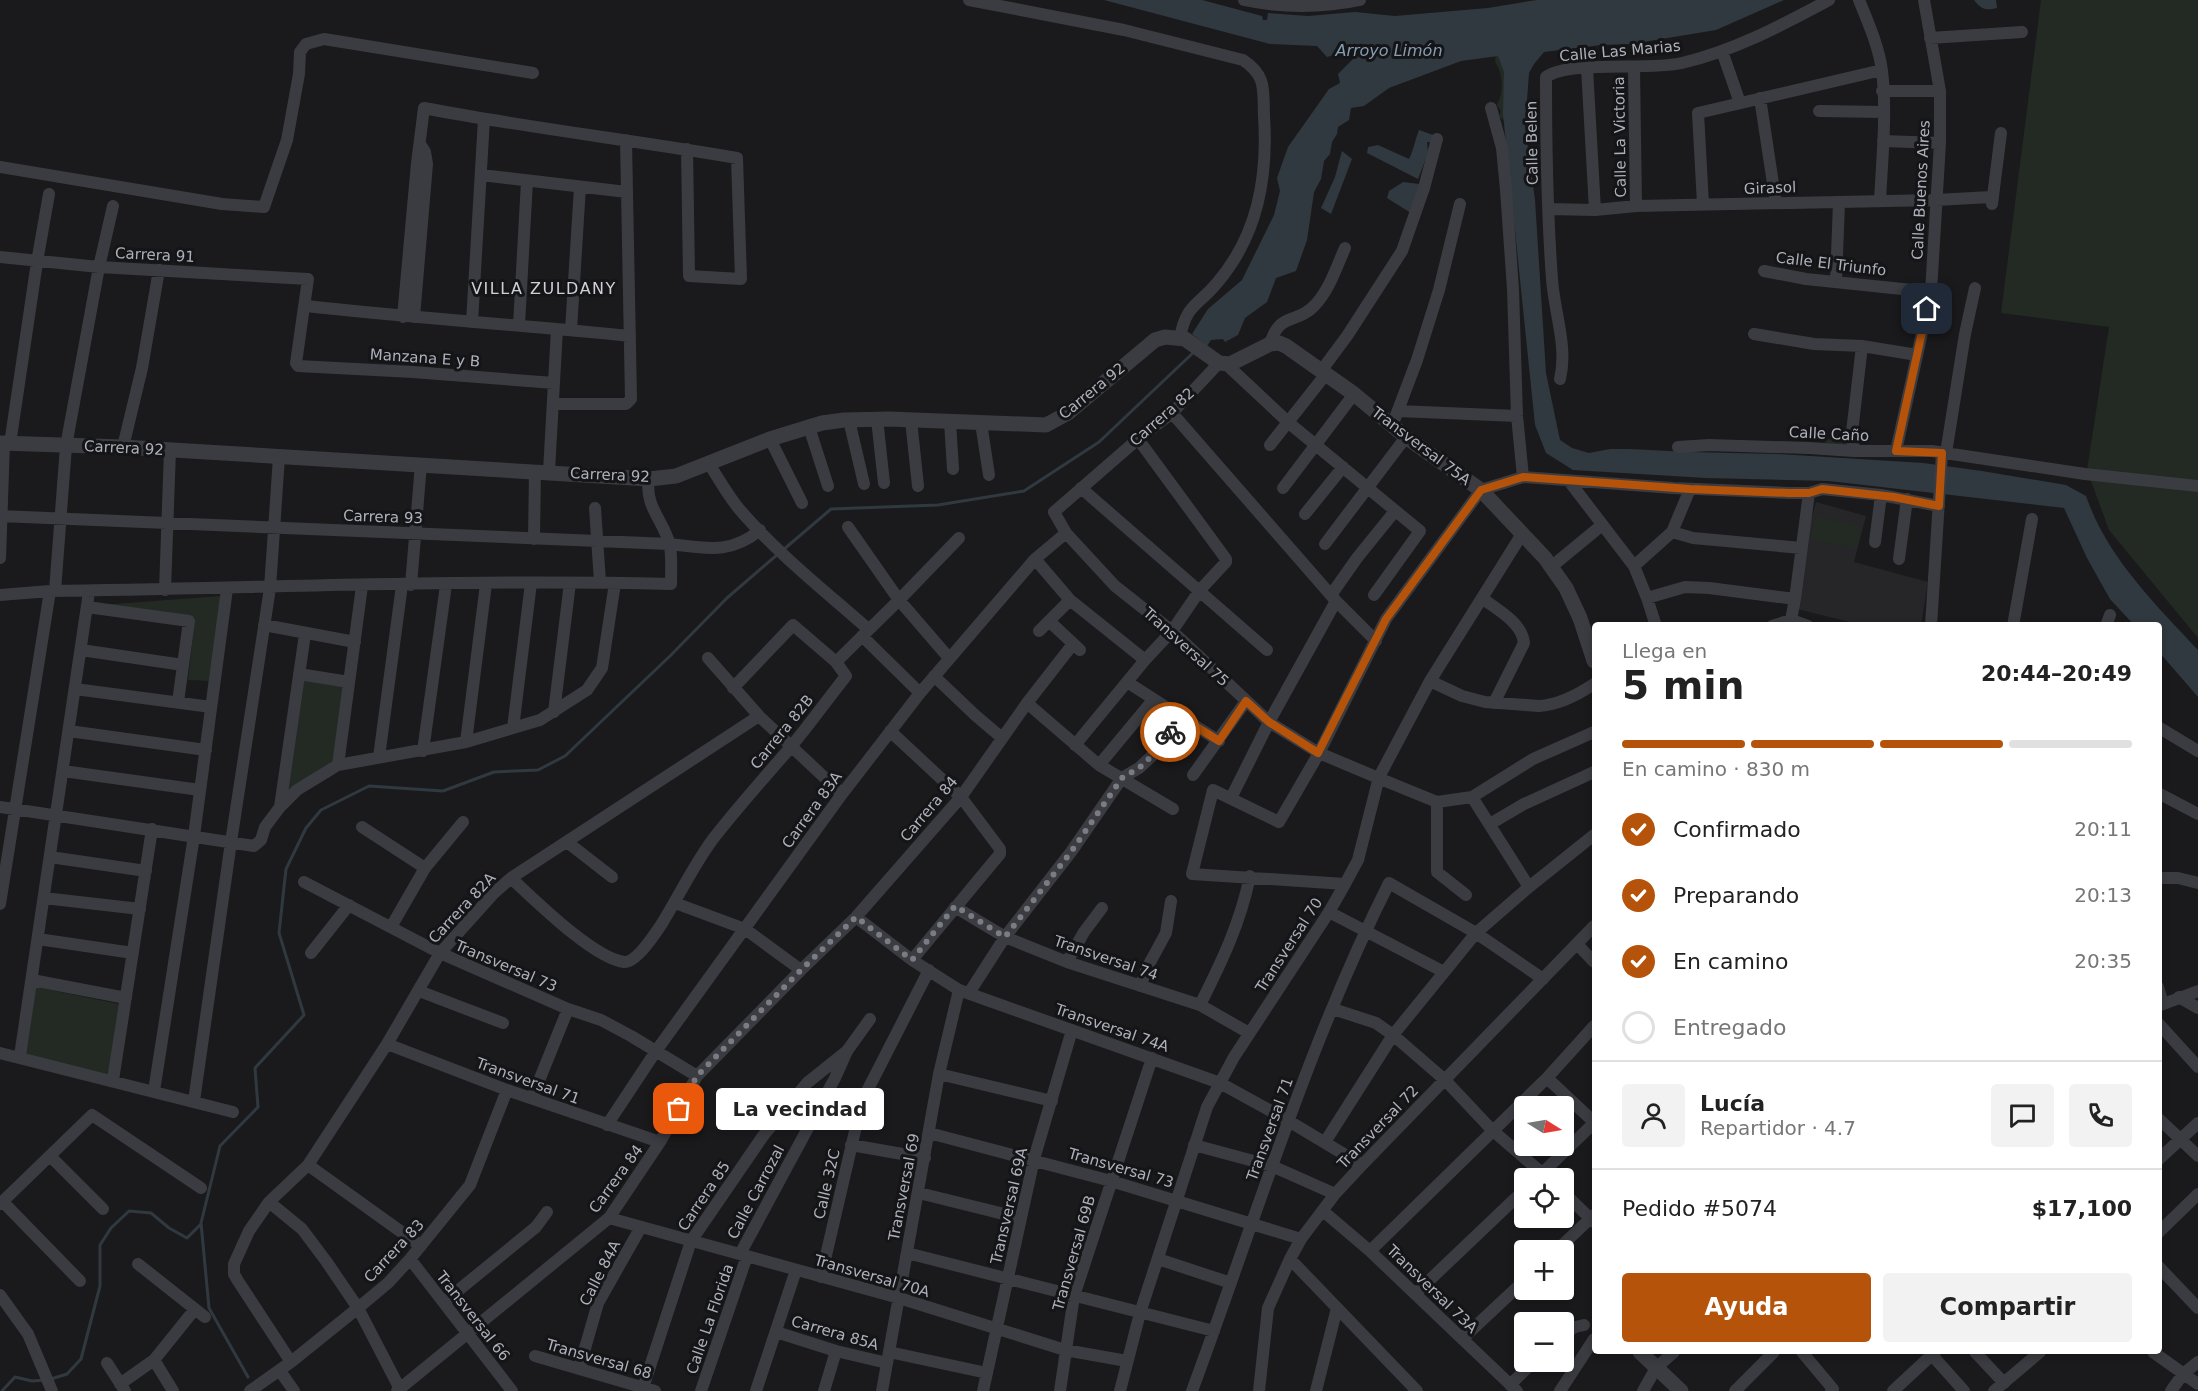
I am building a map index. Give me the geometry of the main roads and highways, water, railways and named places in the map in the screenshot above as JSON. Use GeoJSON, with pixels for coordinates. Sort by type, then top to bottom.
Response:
{"type":"FeatureCollection","features":[{"type":"Feature","properties":{"kind":"water","name":"Arroyo Limón"},"geometry":{"type":"Polygon","coordinates":[[[1104,0],[1202,0],[1262,16],[1263,20],[1267,20],[1268,13],[1308,16],[1355,12],[1395,16],[1488,8],[1537,0],[1784,0],[1716,30],[1631,44],[1544,52],[1529,73],[1525,127],[1535,200],[1546,373],[1560,440],[1572,448],[1589,453],[1610,449],[1630,449],[1776,454],[1923,463],[2066,485],[2086,496],[2106,539],[2119,559],[2149,597],[2198,650],[2198,697],[2162,655],[2162,622],[2131,622],[2110,599],[2087,558],[2064,508],[1829,481],[1706,478],[1573,470],[1546,453],[1535,425],[1503,114],[1504,72],[1498,56],[1461,61],[1389,88],[1364,106],[1351,108],[1349,120],[1338,127],[1330,154],[1324,161],[1321,179],[1314,192],[1307,240],[1296,271],[1276,278],[1267,302],[1245,318],[1238,335],[1225,342],[1223,339],[1211,340],[1207,346],[1192,334],[1208,309],[1242,280],[1274,215],[1280,191],[1277,178],[1288,147],[1329,89],[1340,83],[1338,74],[1354,58],[1344,52],[1327,57],[1317,46],[1270,44],[1104,0]]]}},
{"type":"Feature","properties":{"kind":"water"},"geometry":{"type":"Polygon","coordinates":[[[1974,0],[1996,0],[1997,8],[1984,8],[1974,0]]]}},
{"type":"Feature","properties":{"kind":"water"},"geometry":{"type":"Polygon","coordinates":[[[1419,130],[1433,135],[1431,142],[1427,142],[1428,153],[1418,179],[1367,153],[1368,147],[1378,145],[1409,159],[1419,130]]]}},
{"type":"Feature","properties":{"kind":"water"},"geometry":{"type":"Polygon","coordinates":[[[1342,151],[1352,159],[1331,214],[1321,208],[1335,177],[1342,151]]]}},
{"type":"Feature","properties":{"kind":"water"},"geometry":{"type":"Polygon","coordinates":[[[1403,182],[1419,184],[1421,188],[1411,213],[1387,198],[1389,191],[1403,182]]]}},
{"type":"Feature","properties":{"kind":"waterway"},"geometry":{"type":"LineString","coordinates":[[783,550],[831,509],[938,505],[1024,491],[1099,442],[1195,351]]}},
{"type":"Feature","properties":{"kind":"waterway"},"geometry":{"type":"LineString","coordinates":[[248,1377],[209,1308],[201,1223],[220,1146],[258,1107],[255,1068],[304,1015],[279,933],[286,869],[306,828],[321,810],[369,786],[443,791],[494,772],[538,770],[565,756],[727,598],[778,554]]}},
{"type":"Feature","properties":{"kind":"waterway"},"geometry":{"type":"LineString","coordinates":[[51,1379],[67,1374],[81,1359],[100,1286],[100,1245],[111,1228],[129,1211],[151,1213],[169,1228],[187,1238],[201,1224]]}},
{"type":"Feature","properties":{"kind":"waterway"},"geometry":{"type":"LineString","coordinates":[[2,1391],[15,1377],[32,1381],[45,1380]]}},
{"type":"Feature","properties":{"kind":"place","name":"La vecindad"},"geometry":{"type":"Point","coordinates":[679,1109]}},
{"type":"Feature","properties":{"kind":"district","name":"VILLA ZULDANY"},"geometry":{"type":"Point","coordinates":[544,288]}}]}
